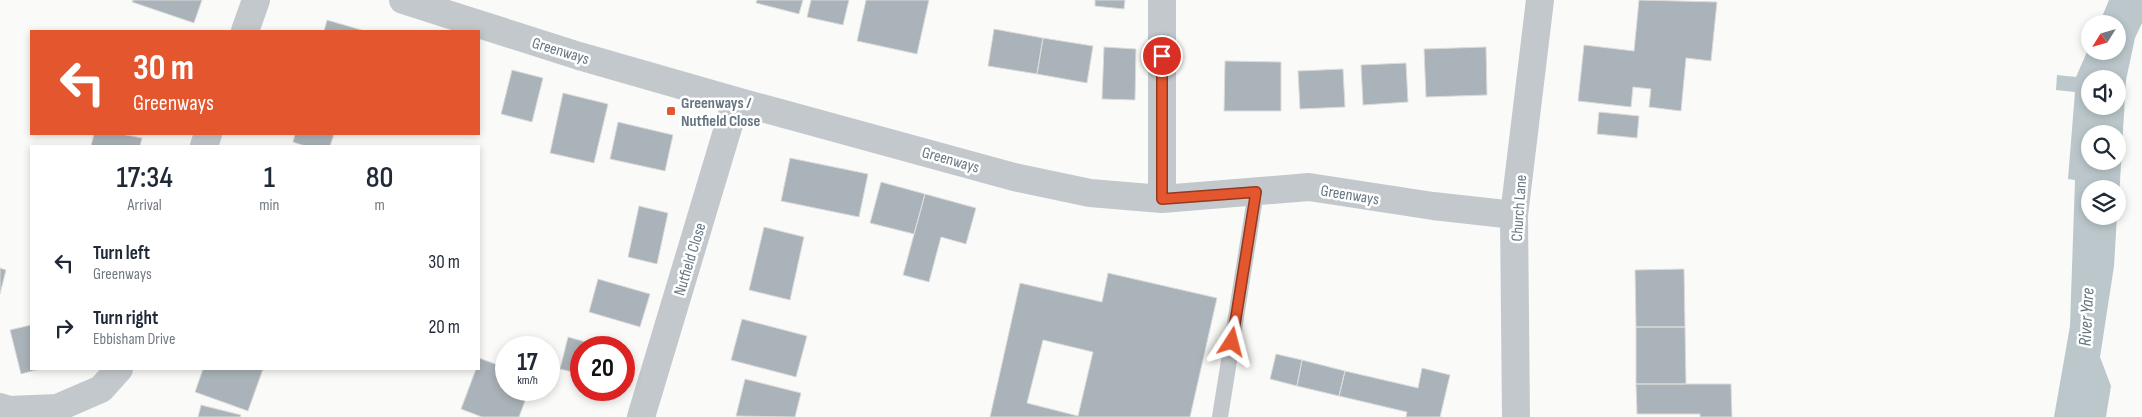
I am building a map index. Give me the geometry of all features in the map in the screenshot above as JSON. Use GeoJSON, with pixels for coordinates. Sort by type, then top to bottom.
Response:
{"type":"FeatureCollection","features":[{"type":"Feature","properties":{"kind":"street"},"geometry":{"type":"LineString","coordinates":[[245,30],[256,0]]}},
{"type":"Feature","properties":{"kind":"street","name":"Greenways"},"geometry":{"type":"LineString","coordinates":[[403,0],[579,56],[736,101],[1014,177],[1090,193],[1162,199],[1309,187],[1433,206],[1514,214]]}},
{"type":"Feature","properties":{"kind":"street"},"geometry":{"type":"LineString","coordinates":[[1162,0],[1162,199]]}},
{"type":"Feature","properties":{"kind":"street","name":"Church Lane"},"geometry":{"type":"LineString","coordinates":[[1516,417],[1514,214],[1540,0]]}},
{"type":"Feature","properties":{"kind":"street","name":"Nutfield Close"},"geometry":{"type":"LineString","coordinates":[[641,417],[736,101]]}},
{"type":"Feature","properties":{"kind":"street"},"geometry":{"type":"LineString","coordinates":[[0,407],[9,410],[57,408],[101,389],[118,370]]}},
{"type":"Feature","properties":{"kind":"lane"},"geometry":{"type":"LineString","coordinates":[[1220,417],[1256,192]]}},
{"type":"Feature","properties":{"kind":"water","name":"River Yare"},"geometry":{"type":"Polygon","coordinates":[[[2109,0],[2142,0],[2142,23],[2135,38],[2126,80],[2126,70],[2081,70],[2081,115],[2124,115],[2123,125],[2081,125],[2081,170],[2121,170],[2120,180],[2081,180],[2081,225],[2116,225],[2114,266],[2100,357],[2111,386],[2106,417],[2054,417],[2070,326],[2075,180],[2068,179],[2075,92],[2056,90],[2057,75],[2076,77],[2083,60],[2126,60],[2126,15],[2103,15],[2109,0]]]}},
{"type":"Feature","properties":{"kind":"building"},"geometry":{"type":"Polygon","coordinates":[[[133,0],[202,0],[194,23],[132,2],[133,0]]]}},
{"type":"Feature","properties":{"kind":"building"},"geometry":{"type":"Polygon","coordinates":[[[757,0],[803,0],[799,14],[756,3],[757,0]]]}},
{"type":"Feature","properties":{"kind":"building"},"geometry":{"type":"Polygon","coordinates":[[[811,0],[849,0],[843,25],[807,17],[811,0]]]}},
{"type":"Feature","properties":{"kind":"building"},"geometry":{"type":"Polygon","coordinates":[[[866,0],[929,0],[917,54],[857,41],[866,0]]]}},
{"type":"Feature","properties":{"kind":"building"},"geometry":{"type":"Polygon","coordinates":[[[1095,0],[1125,0],[1124,9],[1095,6],[1095,0]]]}},
{"type":"Feature","properties":{"kind":"building"},"geometry":{"type":"Polygon","coordinates":[[[1639,0],[1717,2],[1711,61],[1686,58],[1681,111],[1649,107],[1651,89],[1633,87],[1631,107],[1578,101],[1584,45],[1634,51],[1639,0]]]}},
{"type":"Feature","properties":{"kind":"building"},"geometry":{"type":"Polygon","coordinates":[[[327,20],[362,30],[324,30],[327,20]]]}},
{"type":"Feature","properties":{"kind":"building"},"geometry":{"type":"Polygon","coordinates":[[[994,29],[1043,38],[1037,74],[988,66],[994,29]]]}},
{"type":"Feature","properties":{"kind":"building"},"geometry":{"type":"Polygon","coordinates":[[[1043,38],[1093,46],[1087,83],[1037,74],[1043,38]]]}},
{"type":"Feature","properties":{"kind":"building"},"geometry":{"type":"Polygon","coordinates":[[[1104,47],[1136,49],[1135,100],[1102,99],[1104,47]]]}},
{"type":"Feature","properties":{"kind":"building"},"geometry":{"type":"Polygon","coordinates":[[[1486,47],[1487,95],[1426,97],[1424,49],[1486,47]]]}},
{"type":"Feature","properties":{"kind":"building"},"geometry":{"type":"Polygon","coordinates":[[[1225,61],[1281,62],[1281,111],[1224,111],[1225,61]]]}},
{"type":"Feature","properties":{"kind":"building"},"geometry":{"type":"Polygon","coordinates":[[[1406,63],[1408,102],[1363,105],[1361,65],[1406,63]]]}},
{"type":"Feature","properties":{"kind":"building"},"geometry":{"type":"Polygon","coordinates":[[[1343,69],[1345,107],[1300,109],[1298,71],[1343,69]]]}},
{"type":"Feature","properties":{"kind":"building"},"geometry":{"type":"Polygon","coordinates":[[[512,70],[543,78],[532,122],[501,114],[512,70]]]}},
{"type":"Feature","properties":{"kind":"building"},"geometry":{"type":"Polygon","coordinates":[[[563,93],[608,104],[594,163],[550,153],[563,93]]]}},
{"type":"Feature","properties":{"kind":"building"},"geometry":{"type":"Polygon","coordinates":[[[1599,112],[1639,116],[1637,138],[1597,134],[1599,112]]]}},
{"type":"Feature","properties":{"kind":"building"},"geometry":{"type":"Polygon","coordinates":[[[618,122],[673,135],[665,171],[610,159],[618,122]]]}},
{"type":"Feature","properties":{"kind":"building"},"geometry":{"type":"Polygon","coordinates":[[[94,135],[126,135],[142,138],[140,145],[91,145],[94,135]]]}},
{"type":"Feature","properties":{"kind":"building"},"geometry":{"type":"Polygon","coordinates":[[[295,135],[334,135],[330,145],[302,145],[293,142],[295,135]]]}},
{"type":"Feature","properties":{"kind":"building"},"geometry":{"type":"Polygon","coordinates":[[[790,158],[868,174],[859,217],[781,201],[790,158]]]}},
{"type":"Feature","properties":{"kind":"building"},"geometry":{"type":"Polygon","coordinates":[[[881,182],[925,194],[914,234],[870,223],[881,182]]]}},
{"type":"Feature","properties":{"kind":"building"},"geometry":{"type":"Polygon","coordinates":[[[925,194],[976,208],[966,244],[941,237],[929,282],[903,275],[925,194]]]}},
{"type":"Feature","properties":{"kind":"building"},"geometry":{"type":"Polygon","coordinates":[[[639,206],[668,213],[657,264],[628,257],[639,206]]]}},
{"type":"Feature","properties":{"kind":"building"},"geometry":{"type":"Polygon","coordinates":[[[764,227],[804,237],[790,300],[749,290],[764,227]]]}},
{"type":"Feature","properties":{"kind":"building"},"geometry":{"type":"Polygon","coordinates":[[[0,268],[6,270],[0,294],[0,268]]]}},
{"type":"Feature","properties":{"kind":"building"},"geometry":{"type":"Polygon","coordinates":[[[1684,269],[1685,327],[1636,327],[1635,270],[1684,269]]]}},
{"type":"Feature","properties":{"kind":"building"},"geometry":{"type":"Polygon","coordinates":[[[1108,273],[1217,298],[1190,417],[990,417],[1020,283],[1102,302],[1108,273]],[[1043,340],[1027,403],[1078,416],[1093,352],[1043,340]]]}},
{"type":"Feature","properties":{"kind":"building"},"geometry":{"type":"Polygon","coordinates":[[[598,279],[650,294],[640,327],[589,312],[598,279]]]}},
{"type":"Feature","properties":{"kind":"building"},"geometry":{"type":"Polygon","coordinates":[[[742,319],[807,336],[796,377],[731,360],[742,319]]]}},
{"type":"Feature","properties":{"kind":"building"},"geometry":{"type":"Polygon","coordinates":[[[30,325],[30,370],[36,370],[21,374],[10,330],[30,325]]]}},
{"type":"Feature","properties":{"kind":"building"},"geometry":{"type":"Polygon","coordinates":[[[1636,327],[1685,327],[1686,384],[1636,384],[1636,327]]]}},
{"type":"Feature","properties":{"kind":"building"},"geometry":{"type":"Polygon","coordinates":[[[568,337],[570,338],[570,371],[560,369],[568,337]]]}},
{"type":"Feature","properties":{"kind":"building"},"geometry":{"type":"Polygon","coordinates":[[[1276,354],[1302,360],[1297,386],[1270,379],[1276,354]]]}},
{"type":"Feature","properties":{"kind":"building"},"geometry":{"type":"Polygon","coordinates":[[[480,358],[495,364],[495,401],[525,401],[519,417],[482,417],[461,409],[476,370],[480,370],[480,358]]]}},
{"type":"Feature","properties":{"kind":"building"},"geometry":{"type":"Polygon","coordinates":[[[1302,360],[1345,371],[1339,396],[1297,386],[1302,360]]]}},
{"type":"Feature","properties":{"kind":"building"},"geometry":{"type":"Polygon","coordinates":[[[1422,368],[1450,375],[1440,417],[1406,417],[1407,412],[1339,396],[1345,371],[1418,388],[1422,368]]]}},
{"type":"Feature","properties":{"kind":"building"},"geometry":{"type":"Polygon","coordinates":[[[203,370],[263,370],[248,411],[195,392],[203,370]]]}},
{"type":"Feature","properties":{"kind":"building"},"geometry":{"type":"Polygon","coordinates":[[[745,379],[801,393],[795,417],[736,416],[745,379]]]}},
{"type":"Feature","properties":{"kind":"building"},"geometry":{"type":"Polygon","coordinates":[[[1636,384],[1731,384],[1732,417],[1700,417],[1700,414],[1637,414],[1636,384]]]}},
{"type":"Feature","properties":{"kind":"building"},"geometry":{"type":"Polygon","coordinates":[[[201,405],[241,415],[240,417],[198,417],[201,405]]]}},
{"type":"Feature","properties":{"kind":"place","name":"Greenways / Nutfield Close"},"geometry":{"type":"Point","coordinates":[671,111]}},
{"type":"Feature","properties":{"kind":"route"},"geometry":{"type":"LineString","coordinates":[[1162,56],[1162,199],[1256,192],[1232,342]]}}]}
